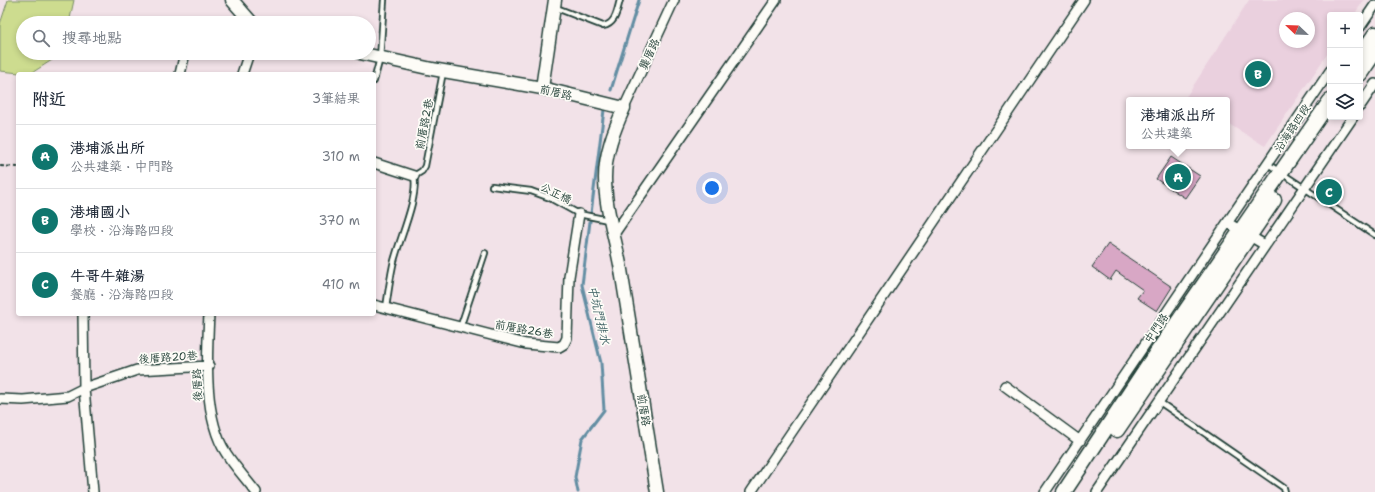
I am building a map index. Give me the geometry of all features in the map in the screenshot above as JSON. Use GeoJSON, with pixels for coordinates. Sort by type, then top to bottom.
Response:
{"type":"FeatureCollection","features":[{"type":"Feature","properties":{"kind":"main road"},"geometry":{"type":"LineString","coordinates":[[1363,52],[1375,34]]}},
{"type":"Feature","properties":{"kind":"main road"},"geometry":{"type":"LineString","coordinates":[[1363,70],[1375,52]]}},
{"type":"Feature","properties":{"kind":"main road","name":"沿海路四段"},"geometry":{"type":"LineString","coordinates":[[1285,176],[1327,106]]}},
{"type":"Feature","properties":{"kind":"main road"},"geometry":{"type":"LineString","coordinates":[[1068,491],[1285,176],[1329,120]]}},
{"type":"Feature","properties":{"kind":"street"},"geometry":{"type":"LineString","coordinates":[[232,0],[246,16]]}},
{"type":"Feature","properties":{"kind":"street","name":"龔厝路"},"geometry":{"type":"LineString","coordinates":[[624,108],[674,0]]}},
{"type":"Feature","properties":{"kind":"street"},"geometry":{"type":"LineString","coordinates":[[614,234],[776,0]]}},
{"type":"Feature","properties":{"kind":"street"},"geometry":{"type":"LineString","coordinates":[[751,492],[1084,0]]}},
{"type":"Feature","properties":{"kind":"street"},"geometry":{"type":"LineString","coordinates":[[542,88],[554,3]]}},
{"type":"Feature","properties":{"kind":"street"},"geometry":{"type":"LineString","coordinates":[[1363,23],[1375,5]]}},
{"type":"Feature","properties":{"kind":"street","name":"前厝路"},"geometry":{"type":"LineString","coordinates":[[376,57],[443,71],[542,88],[624,108],[615,126],[609,148],[605,178],[611,221],[658,492]]}},
{"type":"Feature","properties":{"kind":"street"},"geometry":{"type":"LineString","coordinates":[[180,72],[183,60]]}},
{"type":"Feature","properties":{"kind":"street"},"geometry":{"type":"LineString","coordinates":[[243,72],[247,60]]}},
{"type":"Feature","properties":{"kind":"street","name":"沿海路四段"},"geometry":{"type":"LineString","coordinates":[[1268,164],[1327,76]]}},
{"type":"Feature","properties":{"kind":"street"},"geometry":{"type":"LineString","coordinates":[[1363,102],[1375,84]]}},
{"type":"Feature","properties":{"kind":"street"},"geometry":{"type":"LineString","coordinates":[[1097,492],[1351,120]]}},
{"type":"Feature","properties":{"kind":"street"},"geometry":{"type":"LineString","coordinates":[[376,164],[408,172],[414,176]]}},
{"type":"Feature","properties":{"kind":"street","name":"中門路"},"geometry":{"type":"LineString","coordinates":[[1045,492],[1268,164]]}},
{"type":"Feature","properties":{"kind":"street","name":"前厝路26巷"},"geometry":{"type":"LineString","coordinates":[[376,306],[526,344],[559,347],[564,344],[567,338],[569,270],[583,215]]}},
{"type":"Feature","properties":{"kind":"street"},"geometry":{"type":"LineString","coordinates":[[1228,222],[1265,245]]}},
{"type":"Feature","properties":{"kind":"street"},"geometry":{"type":"LineString","coordinates":[[83,316],[84,388],[93,492]]}},
{"type":"Feature","properties":{"kind":"street","name":"後厝路"},"geometry":{"type":"LineString","coordinates":[[209,316],[209,403],[215,431],[225,452],[256,492]]}},
{"type":"Feature","properties":{"kind":"street","name":"後厝路20巷"},"geometry":{"type":"LineString","coordinates":[[0,399],[23,400],[68,396],[84,388],[137,370],[209,366]]}},
{"type":"Feature","properties":{"kind":"street"},"geometry":{"type":"LineString","coordinates":[[1005,386],[1080,441]]}},
{"type":"Feature","properties":{"kind":"street"},"geometry":{"type":"LineString","coordinates":[[1053,481],[1068,491]]}},
{"type":"Feature","properties":{"kind":"lane"},"geometry":{"type":"LineString","coordinates":[[376,73],[380,58],[384,0]]}},
{"type":"Feature","properties":{"kind":"lane"},"geometry":{"type":"LineString","coordinates":[[554,3],[604,26],[614,20],[620,0]]}},
{"type":"Feature","properties":{"kind":"lane","name":"前厝路2巷"},"geometry":{"type":"LineString","coordinates":[[414,176],[422,171],[425,166],[443,71]]}},
{"type":"Feature","properties":{"kind":"lane"},"geometry":{"type":"LineString","coordinates":[[1268,164],[1375,235]]}},
{"type":"Feature","properties":{"kind":"lane"},"geometry":{"type":"LineString","coordinates":[[386,308],[393,265],[408,216],[416,182],[414,176]]}},
{"type":"Feature","properties":{"kind":"lane","name":"公正橋"},"geometry":{"type":"LineString","coordinates":[[492,186],[531,190],[583,215],[611,221]]}},
{"type":"Feature","properties":{"kind":"lane"},"geometry":{"type":"LineString","coordinates":[[460,328],[485,254]]}},
{"type":"Feature","properties":{"kind":"lane"},"geometry":{"type":"LineString","coordinates":[[1158,401],[1284,488],[1285,492]]}},
{"type":"Feature","properties":{"kind":"path"},"geometry":{"type":"LineString","coordinates":[[0,166],[16,166]]}},
{"type":"Feature","properties":{"kind":"shaded area"},"geometry":{"type":"Polygon","coordinates":[[[1249,0],[1364,0],[1356,12],[1327,12],[1327,54],[1265,146],[1230,125],[1230,97],[1186,97],[1249,0]]]}},
{"type":"Feature","properties":{"kind":"green space"},"geometry":{"type":"Polygon","coordinates":[[[8,0],[74,0],[71,16],[16,16],[16,60],[52,60],[33,72],[0,71],[0,24],[8,0]]]}},
{"type":"Feature","properties":{"kind":"building"},"geometry":{"type":"Polygon","coordinates":[[[1171,157],[1200,176],[1185,198],[1156,179],[1171,157]]]}},
{"type":"Feature","properties":{"kind":"building"},"geometry":{"type":"Polygon","coordinates":[[[1108,244],[1172,287],[1157,311],[1137,298],[1143,290],[1116,271],[1110,280],[1092,267],[1108,244]]]}},
{"type":"Feature","properties":{"kind":"waterway","name":"中坑門排水"},"geometry":{"type":"LineString","coordinates":[[611,90],[639,0]]}},
{"type":"Feature","properties":{"kind":"waterway","name":"中坑門排水"},"geometry":{"type":"LineString","coordinates":[[578,492],[575,477],[582,439],[604,410],[601,363],[582,285],[604,110]]}},
{"type":"Feature","properties":{"kind":"place","name":"港埔國小"},"geometry":{"type":"Point","coordinates":[1258,74]}},
{"type":"Feature","properties":{"kind":"place","name":"港埔派出所"},"geometry":{"type":"Point","coordinates":[1178,177]}},
{"type":"Feature","properties":{"kind":"place","name":"牛哥牛雜湯"},"geometry":{"type":"Point","coordinates":[1329,192]}}]}
